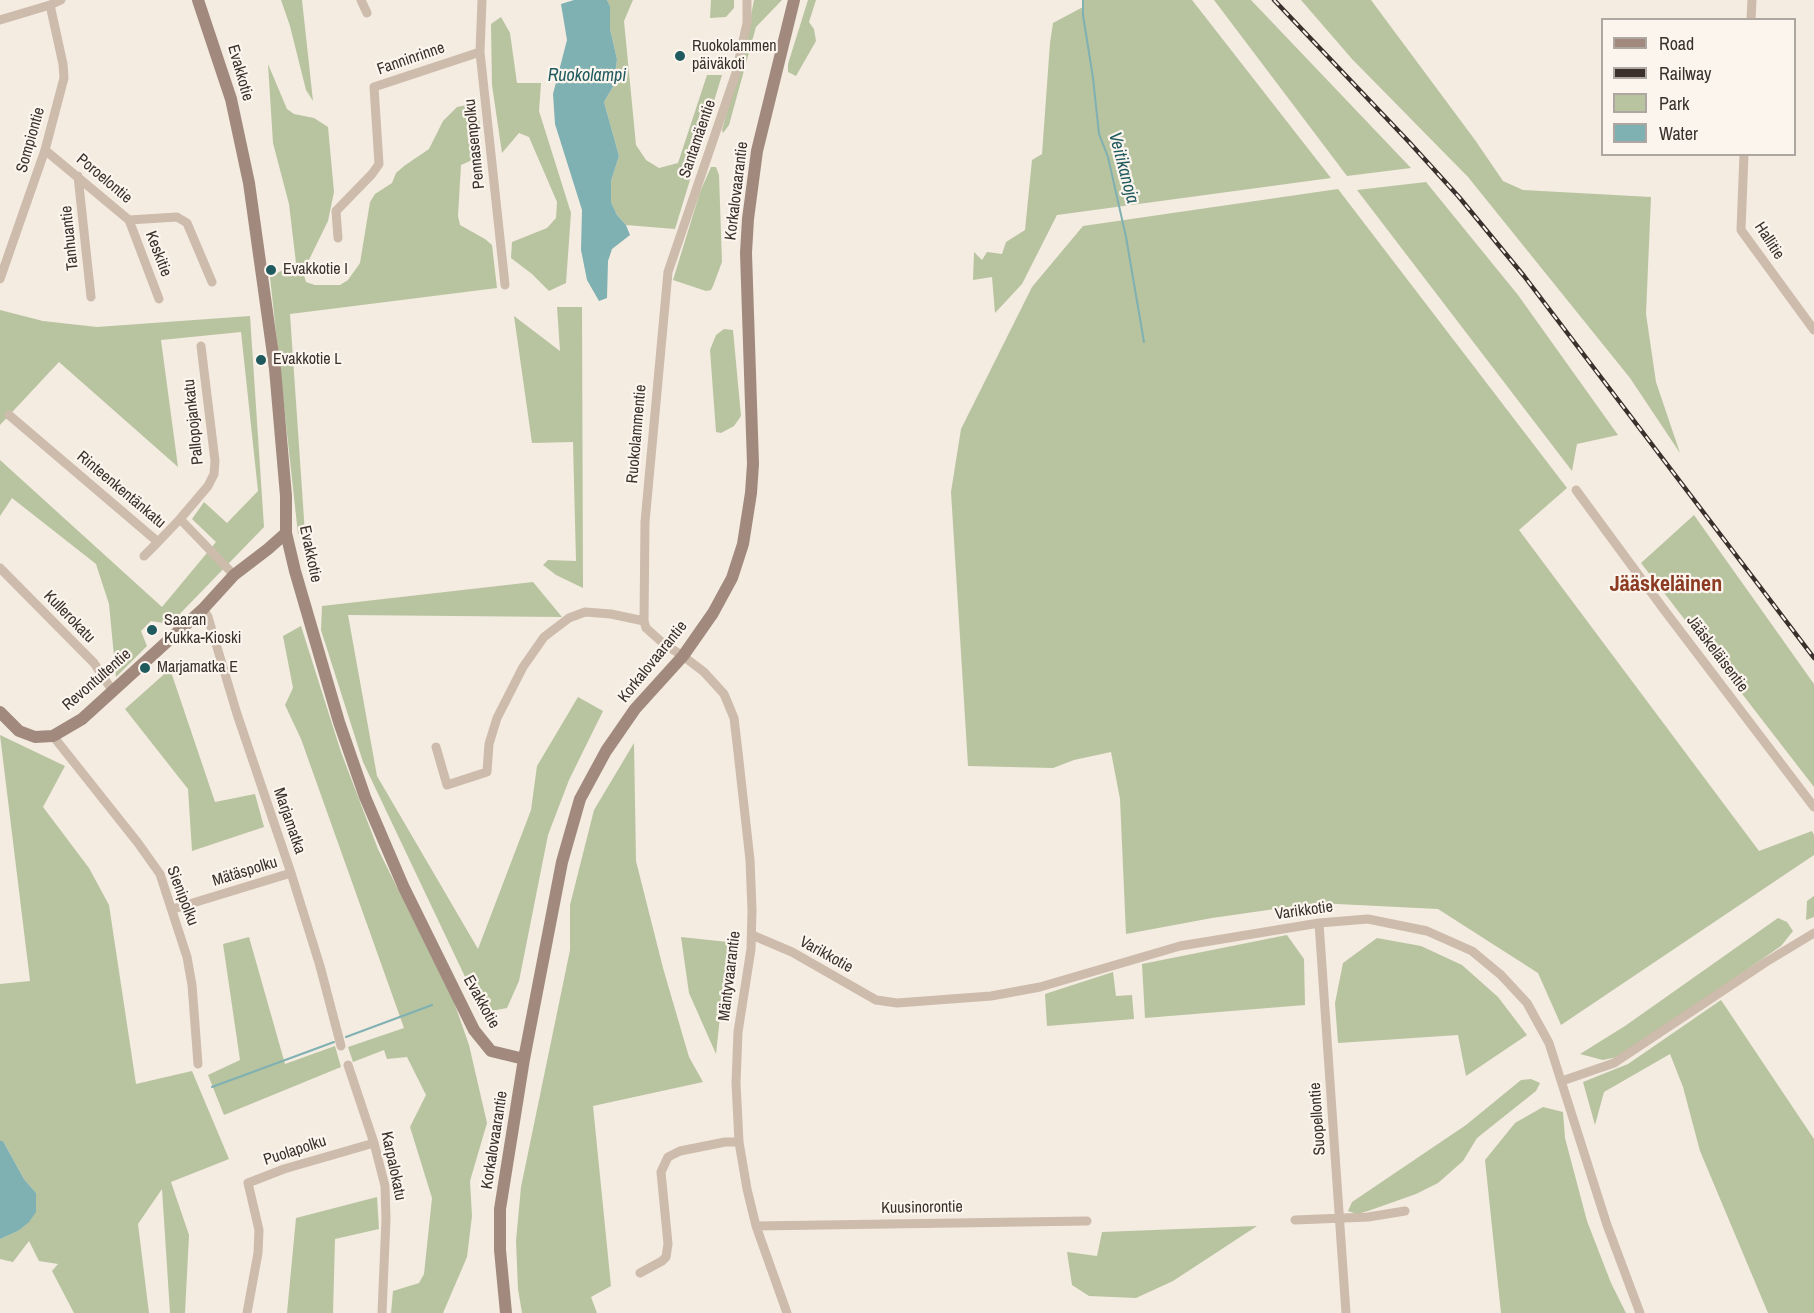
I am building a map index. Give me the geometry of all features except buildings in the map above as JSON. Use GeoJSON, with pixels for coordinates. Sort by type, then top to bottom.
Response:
{"type":"FeatureCollection","features":[{"type":"Feature","properties":{"kind":"street"},"geometry":{"type":"LineString","coordinates":[[0,20],[61,0]]}},
{"type":"Feature","properties":{"kind":"street","name":"Evakkotie"},"geometry":{"type":"LineString","coordinates":[[198,0],[231,99],[249,183],[275,369],[286,496],[286,533],[339,722],[365,797],[404,888],[474,1030],[491,1051],[524,1059]]}},
{"type":"Feature","properties":{"kind":"street"},"geometry":{"type":"LineString","coordinates":[[361,0],[367,13]]}},
{"type":"Feature","properties":{"kind":"street","name":"Pennasenpolku"},"geometry":{"type":"LineString","coordinates":[[483,0],[480,52],[505,285]]}},
{"type":"Feature","properties":{"kind":"street","name":"Santamäentie"},"geometry":{"type":"LineString","coordinates":[[675,251],[736,73],[747,23],[747,0]]}},
{"type":"Feature","properties":{"kind":"street","name":"Korkalovaarantie"},"geometry":{"type":"LineString","coordinates":[[506,1313],[500,1250],[500,1209],[524,1059],[562,862],[580,799],[606,751],[635,710],[683,656],[713,613],[732,578],[743,544],[753,464],[746,253],[748,219],[757,151],[794,0]]}},
{"type":"Feature","properties":{"kind":"street","name":"Korkalovaarantie"},"geometry":{"type":"LineString","coordinates":[[788,25],[795,14],[799,0]]}},
{"type":"Feature","properties":{"kind":"street"},"geometry":{"type":"LineString","coordinates":[[1751,18],[1752,0]]}},
{"type":"Feature","properties":{"kind":"street","name":"Sompiontie"},"geometry":{"type":"LineString","coordinates":[[0,279],[45,150],[64,78],[50,5]]}},
{"type":"Feature","properties":{"kind":"street","name":"Fanninrinne"},"geometry":{"type":"LineString","coordinates":[[338,238],[336,211],[379,164],[374,87],[480,52]]}},
{"type":"Feature","properties":{"kind":"street","name":"Poroelontie"},"geometry":{"type":"LineString","coordinates":[[45,150],[129,220],[177,217],[187,223],[212,282]]}},
{"type":"Feature","properties":{"kind":"street","name":"Hallitie"},"geometry":{"type":"LineString","coordinates":[[1744,156],[1741,230],[1814,330]]}},
{"type":"Feature","properties":{"kind":"street","name":"Tanhuantie"},"geometry":{"type":"LineString","coordinates":[[78,176],[91,297]]}},
{"type":"Feature","properties":{"kind":"street","name":"Keskitie"},"geometry":{"type":"LineString","coordinates":[[129,220],[159,299]]}},
{"type":"Feature","properties":{"kind":"street","name":"Ruokolammentie"},"geometry":{"type":"LineString","coordinates":[[644,621],[645,522],[664,297],[668,272],[675,251]]}},
{"type":"Feature","properties":{"kind":"street","name":"Pallopojankatu"},"geometry":{"type":"LineString","coordinates":[[180,519],[208,486],[214,474],[201,346]]}},
{"type":"Feature","properties":{"kind":"street","name":"Rinteenkentänkatu"},"geometry":{"type":"LineString","coordinates":[[9,415],[159,542],[180,519],[234,575]]}},
{"type":"Feature","properties":{"kind":"street","name":"Jääskeläisentie"},"geometry":{"type":"LineString","coordinates":[[1576,490],[1814,807]]}},
{"type":"Feature","properties":{"kind":"street","name":"Revontultentie"},"geometry":{"type":"LineString","coordinates":[[53,736],[82,719],[203,609],[234,575],[286,533]]}},
{"type":"Feature","properties":{"kind":"street"},"geometry":{"type":"LineString","coordinates":[[144,556],[159,542]]}},
{"type":"Feature","properties":{"kind":"street","name":"Kullerokatu"},"geometry":{"type":"LineString","coordinates":[[0,568],[94,663],[112,690]]}},
{"type":"Feature","properties":{"kind":"street","name":"Marjamatka"},"geometry":{"type":"LineString","coordinates":[[203,609],[208,617],[237,714],[291,873],[320,966],[341,1046]]}},
{"type":"Feature","properties":{"kind":"street"},"geometry":{"type":"LineString","coordinates":[[436,747],[447,785],[487,772],[489,744],[497,718],[523,667],[544,637],[569,618],[585,612],[611,614],[644,621]]}},
{"type":"Feature","properties":{"kind":"street","name":"Mäntyvaarantie"},"geometry":{"type":"LineString","coordinates":[[644,621],[646,628],[664,644],[704,672],[724,694],[734,718],[750,860],[752,935],[738,1032],[736,1083],[739,1142],[756,1226],[787,1313]]}},
{"type":"Feature","properties":{"kind":"street"},"geometry":{"type":"LineString","coordinates":[[0,712],[19,731],[35,737],[53,736]]}},
{"type":"Feature","properties":{"kind":"street","name":"Sienipolku"},"geometry":{"type":"LineString","coordinates":[[53,736],[160,874],[187,957],[192,985],[198,1064]]}},
{"type":"Feature","properties":{"kind":"street","name":"Mätäspolku"},"geometry":{"type":"LineString","coordinates":[[173,909],[291,873]]}},
{"type":"Feature","properties":{"kind":"street","name":"Varikkotie"},"geometry":{"type":"LineString","coordinates":[[752,935],[792,952],[876,1000],[897,1003],[991,996],[1040,987],[1180,946],[1319,923],[1368,919],[1394,922],[1427,931],[1472,951],[1501,975],[1527,1003],[1549,1043],[1607,1226],[1640,1313]]}},
{"type":"Feature","properties":{"kind":"street","name":"Suopellontie"},"geometry":{"type":"LineString","coordinates":[[1319,923],[1346,1313]]}},
{"type":"Feature","properties":{"kind":"street"},"geometry":{"type":"LineString","coordinates":[[1562,1081],[1614,1063],[1766,962],[1812,938]]}},
{"type":"Feature","properties":{"kind":"street","name":"Karpalokatu"},"geometry":{"type":"LineString","coordinates":[[348,1065],[374,1143],[386,1201],[382,1313]]}},
{"type":"Feature","properties":{"kind":"street"},"geometry":{"type":"LineString","coordinates":[[640,1273],[662,1262],[666,1257],[668,1244],[661,1172],[668,1156],[680,1151],[724,1142],[739,1142]]}},
{"type":"Feature","properties":{"kind":"street","name":"Puolapolku"},"geometry":{"type":"LineString","coordinates":[[247,1313],[258,1253],[259,1230],[248,1183],[284,1169],[374,1143]]}},
{"type":"Feature","properties":{"kind":"street"},"geometry":{"type":"LineString","coordinates":[[1295,1220],[1368,1217],[1405,1210]]}},
{"type":"Feature","properties":{"kind":"street","name":"Kuusinorontie"},"geometry":{"type":"LineString","coordinates":[[756,1226],[1087,1221]]}},
{"type":"Feature","properties":{"kind":"green space"},"geometry":{"type":"Polygon","coordinates":[[[281,0],[302,0],[313,101],[306,90],[281,0]]]}},
{"type":"Feature","properties":{"kind":"green space"},"geometry":{"type":"Polygon","coordinates":[[[607,0],[633,0],[624,21],[636,145],[646,160],[659,168],[678,163],[707,75],[722,75],[675,229],[626,225],[617,215],[611,202],[611,181],[619,156],[604,102],[614,85],[617,59],[610,29],[610,6],[607,0]]]}},
{"type":"Feature","properties":{"kind":"green space"},"geometry":{"type":"Polygon","coordinates":[[[711,0],[734,0],[734,8],[726,17],[710,18],[711,0]]]}},
{"type":"Feature","properties":{"kind":"green space"},"geometry":{"type":"Polygon","coordinates":[[[754,0],[782,0],[756,27],[729,125],[723,133],[743,56],[754,0]]]}},
{"type":"Feature","properties":{"kind":"green space"},"geometry":{"type":"Polygon","coordinates":[[[808,0],[816,0],[809,22],[814,29],[816,41],[796,76],[788,72],[788,64],[808,0]]]}},
{"type":"Feature","properties":{"kind":"green space"},"geometry":{"type":"Polygon","coordinates":[[[1083,0],[1192,0],[1331,178],[1057,215],[1022,284],[995,313],[992,277],[973,280],[974,252],[982,260],[987,252],[1002,254],[1006,242],[1025,230],[1032,160],[1042,154],[1053,23],[1083,7],[1083,0]]]}},
{"type":"Feature","properties":{"kind":"green space"},"geometry":{"type":"Polygon","coordinates":[[[1214,0],[1251,0],[1411,168],[1347,176],[1214,0]]]}},
{"type":"Feature","properties":{"kind":"green space"},"geometry":{"type":"Polygon","coordinates":[[[1301,0],[1371,0],[1503,181],[1523,190],[1651,197],[1646,314],[1656,382],[1680,453],[1630,378],[1468,177],[1352,59],[1301,0]]]}},
{"type":"Feature","properties":{"kind":"green space"},"geometry":{"type":"Polygon","coordinates":[[[501,17],[510,33],[517,83],[541,83],[539,111],[571,213],[566,283],[549,291],[511,258],[512,242],[547,228],[556,218],[557,202],[529,137],[519,133],[502,153],[492,85],[491,24],[501,17]]]}},
{"type":"Feature","properties":{"kind":"green space"},"geometry":{"type":"Polygon","coordinates":[[[268,64],[287,109],[294,114],[314,118],[328,127],[334,192],[328,221],[303,272],[306,282],[315,285],[340,285],[348,280],[360,263],[370,202],[375,194],[392,183],[396,173],[404,166],[429,149],[443,121],[457,107],[467,105],[475,110],[479,118],[481,147],[479,157],[461,165],[458,216],[460,225],[492,245],[497,288],[290,314],[305,534],[298,534],[270,277],[296,263],[289,204],[273,143],[268,64]]]}},
{"type":"Feature","properties":{"kind":"green space"},"geometry":{"type":"Polygon","coordinates":[[[711,167],[716,167],[719,175],[722,262],[711,290],[706,291],[673,280],[700,192],[711,167]]]}},
{"type":"Feature","properties":{"kind":"green space"},"geometry":{"type":"Polygon","coordinates":[[[1426,182],[1518,295],[1618,435],[1577,444],[1572,471],[1357,190],[1426,182]]]}},
{"type":"Feature","properties":{"kind":"green space"},"geometry":{"type":"Polygon","coordinates":[[[1338,189],[1567,488],[1519,530],[1759,851],[1812,831],[1814,835],[1814,855],[1561,1025],[1538,973],[1438,909],[1317,903],[1212,918],[1126,934],[1120,799],[1111,752],[1074,760],[1053,768],[968,766],[951,492],[961,429],[1032,287],[1083,226],[1338,189]]]}},
{"type":"Feature","properties":{"kind":"green space"},"geometry":{"type":"Polygon","coordinates":[[[557,307],[582,307],[583,588],[556,575],[543,565],[548,560],[576,561],[573,442],[532,443],[514,316],[560,351],[557,307]]]}},
{"type":"Feature","properties":{"kind":"green space"},"geometry":{"type":"Polygon","coordinates":[[[0,310],[43,321],[97,327],[250,316],[264,527],[170,624],[151,621],[141,631],[147,646],[116,677],[109,604],[96,564],[12,498],[0,516],[0,460],[162,607],[216,542],[192,519],[204,502],[227,523],[258,491],[241,332],[161,340],[178,467],[59,362],[0,425],[0,310]]]}},
{"type":"Feature","properties":{"kind":"green space"},"geometry":{"type":"Polygon","coordinates":[[[724,329],[733,330],[741,416],[734,426],[721,433],[716,432],[710,350],[716,335],[724,329]]]}},
{"type":"Feature","properties":{"kind":"green space"},"geometry":{"type":"Polygon","coordinates":[[[1694,515],[1814,684],[1814,787],[1641,563],[1694,515]]]}},
{"type":"Feature","properties":{"kind":"green space"},"geometry":{"type":"Polygon","coordinates":[[[533,582],[562,617],[348,615],[377,776],[478,949],[531,810],[537,766],[578,697],[603,711],[569,780],[548,835],[519,981],[507,1008],[491,1011],[467,981],[363,762],[321,630],[322,606],[533,582]]]}},
{"type":"Feature","properties":{"kind":"green space"},"geometry":{"type":"Polygon","coordinates":[[[301,626],[341,752],[378,849],[454,1002],[469,1045],[487,1123],[470,1181],[472,1216],[467,1257],[443,1313],[391,1313],[393,1291],[419,1283],[424,1274],[432,1198],[410,1127],[426,1095],[407,1057],[387,1059],[384,1050],[353,1062],[348,1047],[404,1028],[301,739],[285,705],[293,688],[283,636],[301,626]]]}},
{"type":"Feature","properties":{"kind":"green space"},"geometry":{"type":"Polygon","coordinates":[[[170,669],[215,802],[255,794],[264,827],[192,851],[188,789],[125,709],[170,669]]]}},
{"type":"Feature","properties":{"kind":"green space"},"geometry":{"type":"Polygon","coordinates":[[[0,735],[65,766],[43,807],[89,868],[109,905],[136,1084],[192,1071],[229,1159],[171,1182],[189,1235],[185,1313],[170,1313],[162,1189],[138,1224],[149,1313],[74,1313],[52,1271],[58,1264],[39,1261],[29,1241],[13,1262],[0,1259],[0,1239],[18,1231],[36,1211],[36,1193],[24,1179],[3,1141],[0,1141],[0,984],[30,981],[0,735]]]}},
{"type":"Feature","properties":{"kind":"green space"},"geometry":{"type":"Polygon","coordinates":[[[634,743],[636,861],[663,968],[689,1057],[703,1082],[593,1106],[611,1286],[591,1297],[597,1313],[522,1313],[518,1289],[516,1241],[521,1187],[570,950],[570,905],[594,810],[634,743]]]}},
{"type":"Feature","properties":{"kind":"green space"},"geometry":{"type":"Polygon","coordinates":[[[1814,896],[1814,917],[1806,920],[1807,901],[1814,896]]]}},
{"type":"Feature","properties":{"kind":"green space"},"geometry":{"type":"Polygon","coordinates":[[[1778,918],[1787,922],[1793,931],[1781,946],[1622,1056],[1603,1060],[1580,1054],[1625,1026],[1778,918]]]}},
{"type":"Feature","properties":{"kind":"green space"},"geometry":{"type":"Polygon","coordinates":[[[1287,935],[1304,959],[1305,1005],[1145,1018],[1142,964],[1287,935]]]}},
{"type":"Feature","properties":{"kind":"green space"},"geometry":{"type":"Polygon","coordinates":[[[249,937],[285,1064],[335,1046],[341,1067],[224,1115],[208,1075],[240,1060],[223,944],[249,937]]]}},
{"type":"Feature","properties":{"kind":"green space"},"geometry":{"type":"Polygon","coordinates":[[[681,937],[728,942],[716,1054],[689,993],[681,937]]]}},
{"type":"Feature","properties":{"kind":"green space"},"geometry":{"type":"Polygon","coordinates":[[[1377,938],[1421,946],[1462,965],[1498,997],[1527,1035],[1466,1076],[1458,1035],[1338,1043],[1335,1003],[1343,963],[1377,938]]]}},
{"type":"Feature","properties":{"kind":"green space"},"geometry":{"type":"Polygon","coordinates":[[[1113,972],[1116,996],[1132,995],[1134,1019],[1047,1026],[1045,994],[1113,972]]]}},
{"type":"Feature","properties":{"kind":"green space"},"geometry":{"type":"Polygon","coordinates":[[[1721,1000],[1814,1139],[1814,1313],[1768,1313],[1700,1151],[1683,1087],[1670,1054],[1604,1092],[1595,1125],[1583,1082],[1628,1064],[1721,1000]]]}},
{"type":"Feature","properties":{"kind":"green space"},"geometry":{"type":"Polygon","coordinates":[[[1531,1079],[1540,1083],[1536,1091],[1477,1138],[1463,1161],[1438,1183],[1416,1194],[1368,1211],[1357,1214],[1348,1211],[1352,1202],[1466,1125],[1521,1080],[1531,1079]]]}},
{"type":"Feature","properties":{"kind":"green space"},"geometry":{"type":"Polygon","coordinates":[[[1543,1107],[1563,1112],[1565,1138],[1587,1221],[1611,1283],[1626,1313],[1501,1313],[1485,1160],[1515,1123],[1543,1107]]]}},
{"type":"Feature","properties":{"kind":"green space"},"geometry":{"type":"Polygon","coordinates":[[[377,1197],[379,1229],[335,1239],[333,1313],[287,1313],[296,1218],[377,1197]]]}},
{"type":"Feature","properties":{"kind":"green space"},"geometry":{"type":"Polygon","coordinates":[[[1257,1226],[1173,1281],[1136,1298],[1089,1296],[1072,1285],[1067,1252],[1097,1256],[1102,1232],[1257,1226]]]}},
{"type":"Feature","properties":{"kind":"water","name":"Ruokolampi"},"geometry":{"type":"Polygon","coordinates":[[[574,0],[607,0],[610,6],[610,29],[617,59],[614,85],[604,102],[619,156],[611,181],[611,202],[630,235],[612,249],[608,261],[607,298],[599,301],[587,280],[581,250],[582,210],[555,124],[553,94],[567,40],[561,4],[574,0]]]}},
{"type":"Feature","properties":{"kind":"water"},"geometry":{"type":"Polygon","coordinates":[[[0,1141],[3,1141],[24,1179],[36,1193],[36,1212],[18,1231],[0,1239],[0,1141]]]}},
{"type":"Feature","properties":{"kind":"waterway","name":"Veitikanoja"},"geometry":{"type":"LineString","coordinates":[[1083,0],[1099,134],[1108,157],[1126,237],[1144,342]]}},
{"type":"Feature","properties":{"kind":"waterway"},"geometry":{"type":"LineString","coordinates":[[346,1037],[432,1005]]}},
{"type":"Feature","properties":{"kind":"waterway"},"geometry":{"type":"LineString","coordinates":[[212,1087],[334,1042]]}},
{"type":"Feature","properties":{"kind":"railway"},"geometry":{"type":"LineString","coordinates":[[1274,0],[1459,197],[1524,276],[1814,658]]}},
{"type":"Feature","properties":{"kind":"place","name":"Ruokolammen päiväkoti"},"geometry":{"type":"Point","coordinates":[680,56]}},
{"type":"Feature","properties":{"kind":"place","name":"Evakkotie I"},"geometry":{"type":"Point","coordinates":[271,270]}},
{"type":"Feature","properties":{"kind":"place","name":"Evakkotie L"},"geometry":{"type":"Point","coordinates":[261,360]}},
{"type":"Feature","properties":{"kind":"place","name":"Saaran Kukka-Kioski"},"geometry":{"type":"Point","coordinates":[152,630]}},
{"type":"Feature","properties":{"kind":"place","name":"Marjamatka E"},"geometry":{"type":"Point","coordinates":[145,668]}},
{"type":"Feature","properties":{"kind":"district","name":"Jääskeläinen"},"geometry":{"type":"Point","coordinates":[1666,585]}}]}
